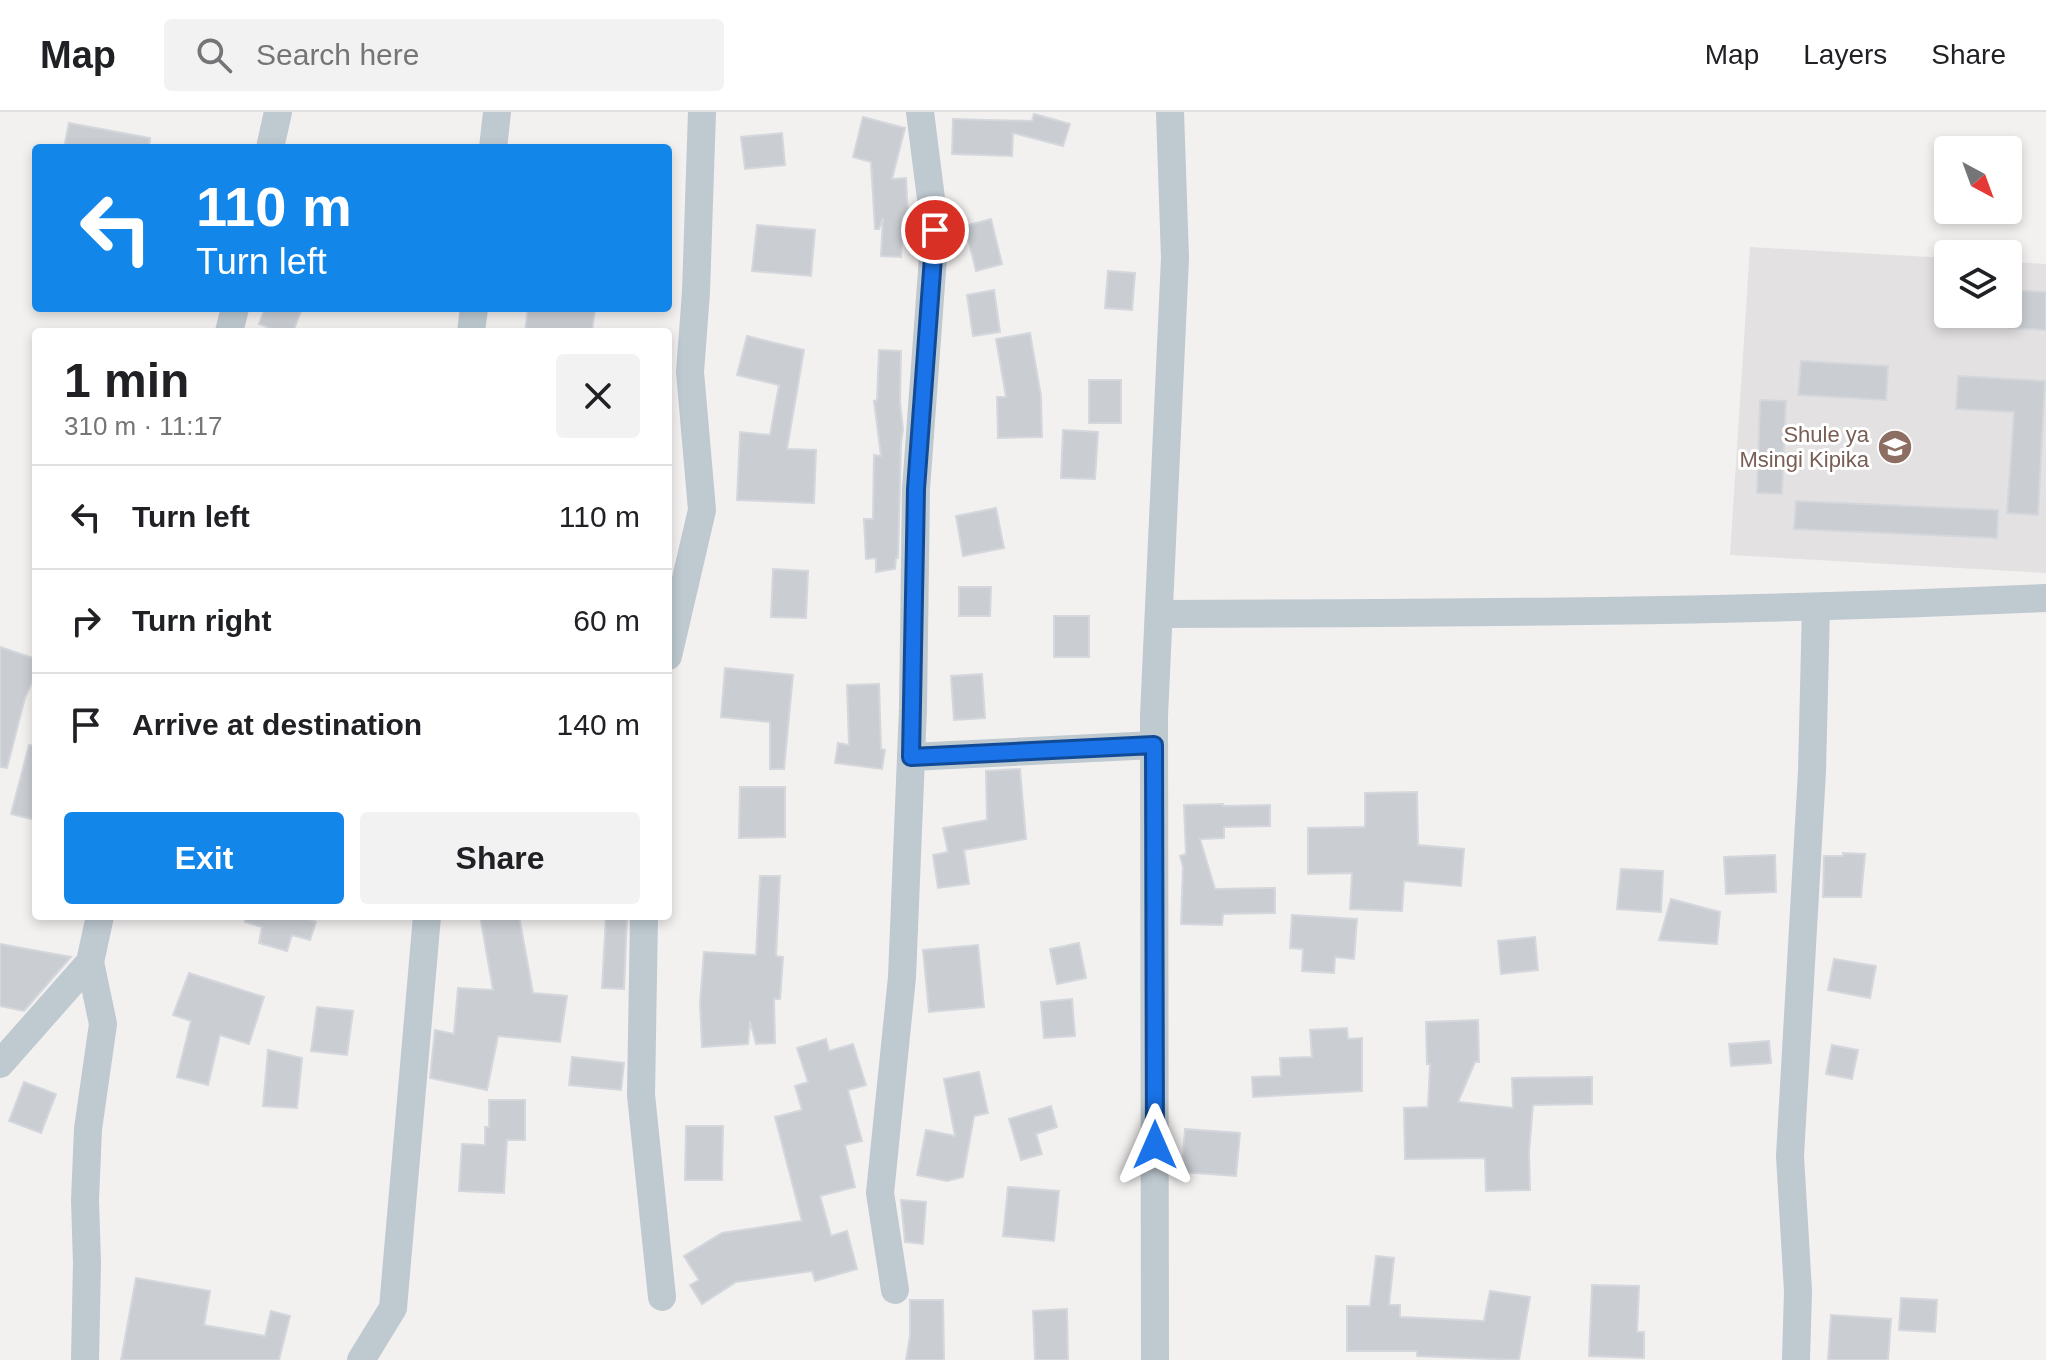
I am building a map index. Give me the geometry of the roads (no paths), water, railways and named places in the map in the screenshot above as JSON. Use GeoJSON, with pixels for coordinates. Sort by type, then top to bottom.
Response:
{"type":"FeatureCollection","features":[{"type":"Feature","properties":{"kind":"street"},"geometry":{"type":"LineString","coordinates":[[271,144],[278,112]]}},
{"type":"Feature","properties":{"kind":"street"},"geometry":{"type":"LineString","coordinates":[[493,144],[497,112]]}},
{"type":"Feature","properties":{"kind":"street"},"geometry":{"type":"LineString","coordinates":[[672,639],[702,510],[690,372],[702,112]]}},
{"type":"Feature","properties":{"kind":"street"},"geometry":{"type":"LineString","coordinates":[[895,1290],[880,1193],[902,977],[911,757],[916,489],[935,230],[920,112]]}},
{"type":"Feature","properties":{"kind":"street"},"geometry":{"type":"LineString","coordinates":[[1155,1360],[1154,745],[1175,258],[1170,112]]}},
{"type":"Feature","properties":{"kind":"street"},"geometry":{"type":"LineString","coordinates":[[1159,614],[1518,613],[1816,607],[2046,598]]}},
{"type":"Feature","properties":{"kind":"street"},"geometry":{"type":"LineString","coordinates":[[1796,1360],[1798,1291],[1790,1156],[1812,771],[1816,607]]}},
{"type":"Feature","properties":{"kind":"street"},"geometry":{"type":"LineString","coordinates":[[911,757],[1154,745]]}},
{"type":"Feature","properties":{"kind":"street"},"geometry":{"type":"LineString","coordinates":[[85,1360],[88,1129],[103,1024],[90,962],[99,920]]}},
{"type":"Feature","properties":{"kind":"street"},"geometry":{"type":"LineString","coordinates":[[361,1360],[393,1308],[427,920]]}},
{"type":"Feature","properties":{"kind":"street"},"geometry":{"type":"LineString","coordinates":[[644,920],[641,1095],[662,1297]]}},
{"type":"Feature","properties":{"kind":"street"},"geometry":{"type":"LineString","coordinates":[[0,1064],[90,962]]}},
{"type":"Feature","properties":{"kind":"place","name":"Shule ya Msingi Kipika"},"geometry":{"type":"Point","coordinates":[1895,447]}}]}
